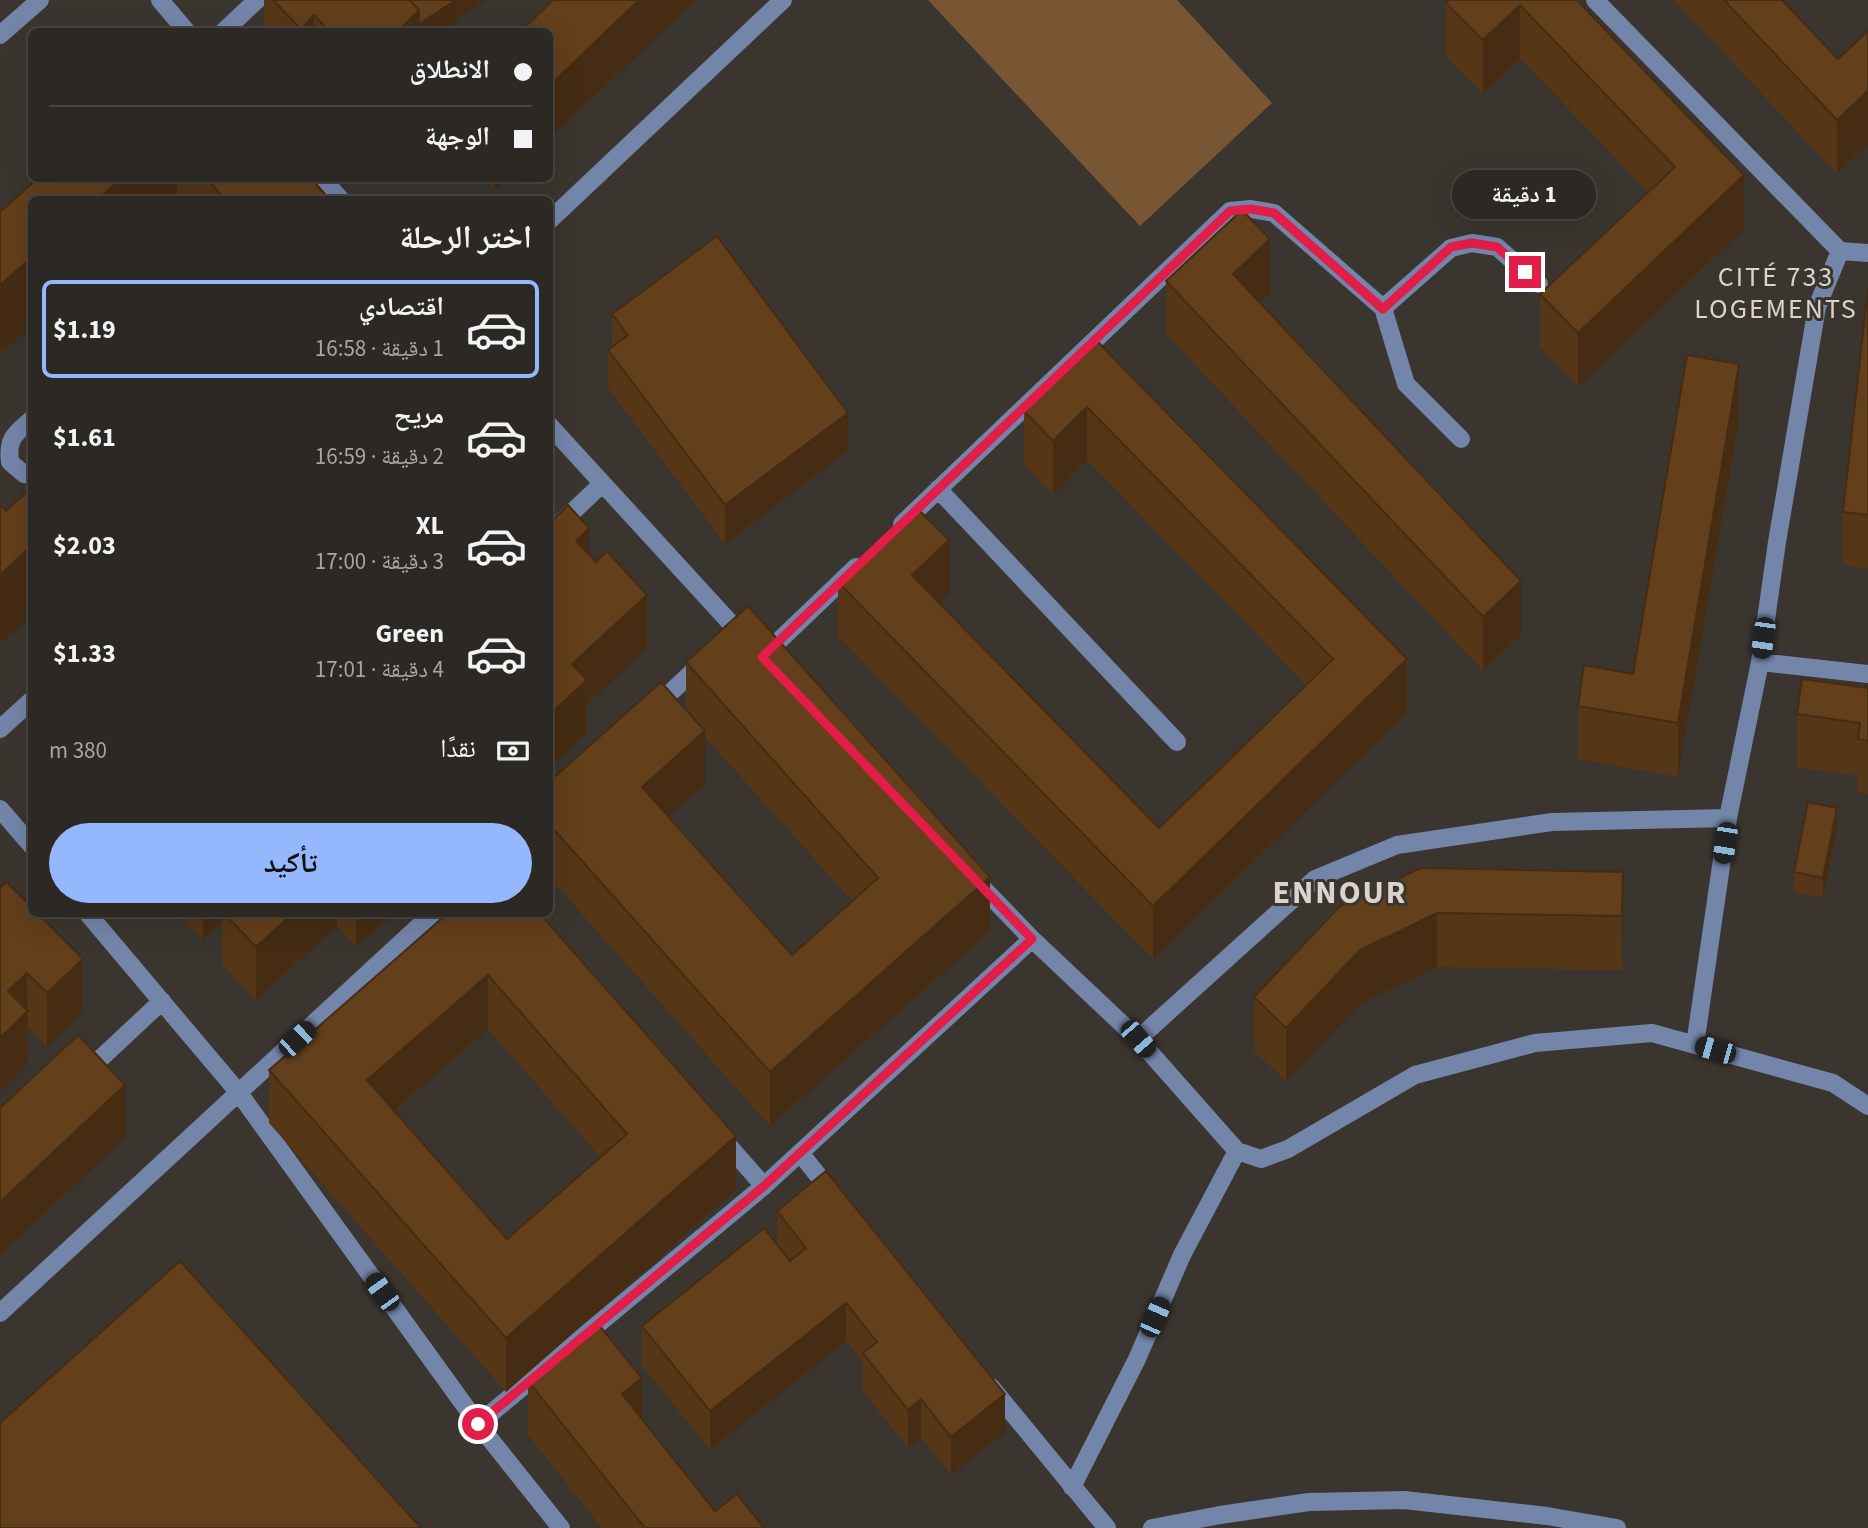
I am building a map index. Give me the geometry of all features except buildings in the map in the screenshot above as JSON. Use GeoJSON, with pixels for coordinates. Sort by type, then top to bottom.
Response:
{"type":"FeatureCollection","features":[{"type":"Feature","properties":{"kind":"street"},"geometry":{"type":"LineString","coordinates":[[0,35],[40,0]]}},
{"type":"Feature","properties":{"kind":"street"},"geometry":{"type":"LineString","coordinates":[[160,0],[184,28]]}},
{"type":"Feature","properties":{"kind":"street"},"geometry":{"type":"LineString","coordinates":[[227,28],[257,0]]}},
{"type":"Feature","properties":{"kind":"street"},"geometry":{"type":"LineString","coordinates":[[553,217],[783,0]]}},
{"type":"Feature","properties":{"kind":"street"},"geometry":{"type":"LineString","coordinates":[[1595,0],[1840,251],[1868,253]]}},
{"type":"Feature","properties":{"kind":"street"},"geometry":{"type":"LineString","coordinates":[[325,182],[338,196]]}},
{"type":"Feature","properties":{"kind":"street"},"geometry":{"type":"LineString","coordinates":[[889,535],[1230,211],[1251,209],[1274,213],[1383,309],[1406,384],[1461,439]]}},
{"type":"Feature","properties":{"kind":"street"},"geometry":{"type":"LineString","coordinates":[[1383,309],[1451,247],[1472,243],[1497,247],[1539,284]]}},
{"type":"Feature","properties":{"kind":"street"},"geometry":{"type":"LineString","coordinates":[[1695,1045],[1728,818],[1760,662],[1777,542],[1817,307],[1840,251]]}},
{"type":"Feature","properties":{"kind":"street"},"geometry":{"type":"LineString","coordinates":[[28,423],[14,435],[9,448],[10,462],[28,474]]}},
{"type":"Feature","properties":{"kind":"street"},"geometry":{"type":"LineString","coordinates":[[553,429],[603,484],[727,639],[767,662],[870,554]]}},
{"type":"Feature","properties":{"kind":"street"},"geometry":{"type":"LineString","coordinates":[[553,530],[603,484]]}},
{"type":"Feature","properties":{"kind":"street"},"geometry":{"type":"LineString","coordinates":[[938,489],[1177,742]]}},
{"type":"Feature","properties":{"kind":"street"},"geometry":{"type":"LineString","coordinates":[[638,722],[727,639]]}},
{"type":"Feature","properties":{"kind":"street"},"geometry":{"type":"LineString","coordinates":[[1760,662],[1868,674]]}},
{"type":"Feature","properties":{"kind":"street"},"geometry":{"type":"LineString","coordinates":[[0,729],[28,704]]}},
{"type":"Feature","properties":{"kind":"street"},"geometry":{"type":"LineString","coordinates":[[0,809],[28,841]]}},
{"type":"Feature","properties":{"kind":"street"},"geometry":{"type":"LineString","coordinates":[[1138,1039],[1315,879],[1397,845],[1552,822],[1728,818]]}},
{"type":"Feature","properties":{"kind":"street"},"geometry":{"type":"LineString","coordinates":[[965,869],[1032,939],[1138,1039],[1237,1151],[1261,1159],[1288,1149],[1415,1074],[1535,1043],[1651,1032],[1833,1083],[1868,1106]]}},
{"type":"Feature","properties":{"kind":"street"},"geometry":{"type":"LineString","coordinates":[[91,917],[239,1093],[478,1424],[561,1528]]}},
{"type":"Feature","properties":{"kind":"street"},"geometry":{"type":"LineString","coordinates":[[0,1314],[429,917]]}},
{"type":"Feature","properties":{"kind":"street"},"geometry":{"type":"LineString","coordinates":[[478,1424],[764,1186],[1032,939]]}},
{"type":"Feature","properties":{"kind":"street"},"geometry":{"type":"LineString","coordinates":[[71,1086],[162,1001]]}},
{"type":"Feature","properties":{"kind":"street"},"geometry":{"type":"LineString","coordinates":[[709,1123],[764,1186]]}},
{"type":"Feature","properties":{"kind":"street"},"geometry":{"type":"LineString","coordinates":[[1072,1487],[1137,1359],[1182,1255],[1237,1151]]}},
{"type":"Feature","properties":{"kind":"street"},"geometry":{"type":"LineString","coordinates":[[800,1153],[844,1207]]}},
{"type":"Feature","properties":{"kind":"street"},"geometry":{"type":"LineString","coordinates":[[985,1379],[1107,1528]]}},
{"type":"Feature","properties":{"kind":"street"},"geometry":{"type":"LineString","coordinates":[[1152,1528],[1309,1502],[1404,1500],[1617,1528]]}},
{"type":"Feature","properties":{"kind":"shaded area"},"geometry":{"type":"Polygon","coordinates":[[[928,0],[1177,0],[1272,103],[1140,226],[928,0]]]}},
{"type":"Feature","properties":{"kind":"district","name":"CITÉ 733 LOGEMENTS"},"geometry":{"type":"Point","coordinates":[1776,293]}},
{"type":"Feature","properties":{"kind":"district","name":"ENNOUR"},"geometry":{"type":"Point","coordinates":[1340,893]}},
{"type":"Feature","properties":{"kind":"route"},"geometry":{"type":"LineString","coordinates":[[478,1424],[764,1186],[1032,939],[762,657],[1230,211],[1251,209],[1274,213],[1383,309],[1451,247],[1472,243],[1497,247],[1525,272]]}}]}
